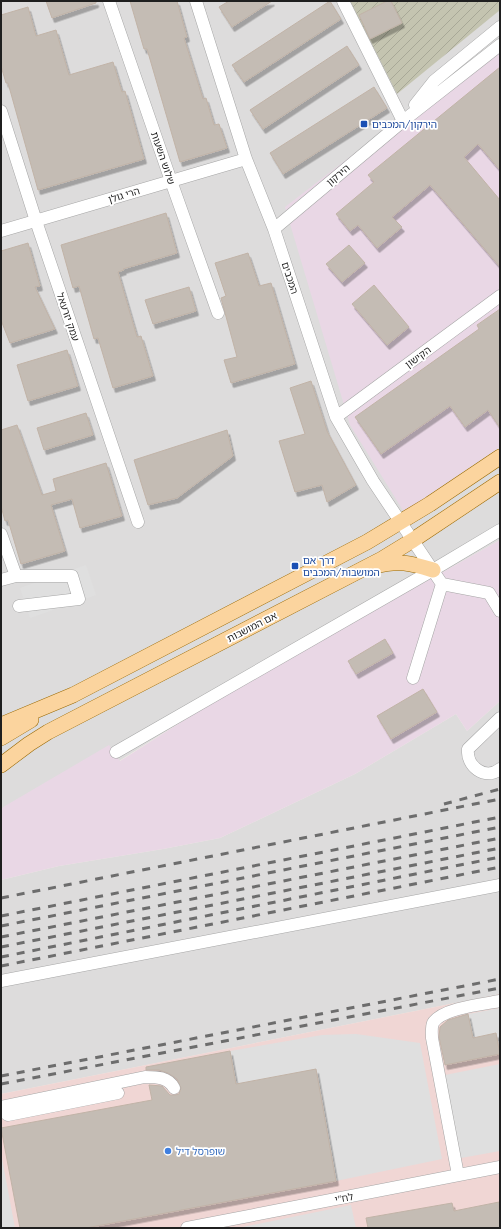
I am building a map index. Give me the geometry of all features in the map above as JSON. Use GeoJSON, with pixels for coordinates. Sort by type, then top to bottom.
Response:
{"type":"FeatureCollection","features":[{"type":"Feature","properties":{"kind":"main road"},"geometry":{"type":"LineString","coordinates":[[1,738],[73,695],[360,545],[401,522],[500,457]]}},
{"type":"Feature","properties":{"kind":"main road","name":"אם המושבות"},"geometry":{"type":"LineString","coordinates":[[2,764],[48,732],[362,570],[413,540],[500,482]]}},
{"type":"Feature","properties":{"kind":"main road"},"geometry":{"type":"LineString","coordinates":[[362,570],[381,565],[400,563],[412,563],[433,570]]}},
{"type":"Feature","properties":{"kind":"main road"},"geometry":{"type":"LineString","coordinates":[[1,724],[73,695]]}},
{"type":"Feature","properties":{"kind":"street","name":"שלוש השעות"},"geometry":{"type":"LineString","coordinates":[[109,1],[218,313]]}},
{"type":"Feature","properties":{"kind":"street","name":"המכבים"},"geometry":{"type":"LineString","coordinates":[[196,1],[246,159],[274,229],[336,417],[373,481],[442,584]]}},
{"type":"Feature","properties":{"kind":"street"},"geometry":{"type":"LineString","coordinates":[[343,1],[403,120]]}},
{"type":"Feature","properties":{"kind":"street","name":"הירקון"},"geometry":{"type":"LineString","coordinates":[[403,120],[434,80],[500,27]]}},
{"type":"Feature","properties":{"kind":"street","name":"הירקון"},"geometry":{"type":"LineString","coordinates":[[274,229],[403,120],[500,45]]}},
{"type":"Feature","properties":{"kind":"street","name":"עמק יזרעאל"},"geometry":{"type":"LineString","coordinates":[[1,111],[36,221],[138,522]]}},
{"type":"Feature","properties":{"kind":"street","name":"הרי גולן"},"geometry":{"type":"LineString","coordinates":[[1,232],[246,159]]}},
{"type":"Feature","properties":{"kind":"street","name":"הקישון"},"geometry":{"type":"LineString","coordinates":[[336,417],[500,296]]}},
{"type":"Feature","properties":{"kind":"street"},"geometry":{"type":"LineString","coordinates":[[116,752],[500,530]]}},
{"type":"Feature","properties":{"kind":"street"},"geometry":{"type":"LineString","coordinates":[[1,534],[16,576]]}},
{"type":"Feature","properties":{"kind":"street"},"geometry":{"type":"LineString","coordinates":[[1,580],[16,576],[72,576],[79,599],[19,606]]}},
{"type":"Feature","properties":{"kind":"street"},"geometry":{"type":"LineString","coordinates":[[413,678],[442,584],[489,593],[500,611]]}},
{"type":"Feature","properties":{"kind":"street"},"geometry":{"type":"LineString","coordinates":[[500,718],[468,748],[467,756],[470,763],[477,770],[487,774],[496,772],[500,769]]}},
{"type":"Feature","properties":{"kind":"street"},"geometry":{"type":"LineString","coordinates":[[1,981],[500,885]]}},
{"type":"Feature","properties":{"kind":"street"},"geometry":{"type":"LineString","coordinates":[[458,1175],[431,1030],[433,1024],[439,1017],[450,1012],[500,1001]]}},
{"type":"Feature","properties":{"kind":"street"},"geometry":{"type":"LineString","coordinates":[[1,1108],[145,1077],[169,1080],[174,1088]]}},
{"type":"Feature","properties":{"kind":"street"},"geometry":{"type":"LineString","coordinates":[[1,1108],[8,1115],[118,1094]]}},
{"type":"Feature","properties":{"kind":"street","name":"לח\"י"},"geometry":{"type":"LineString","coordinates":[[187,1228],[201,1227],[500,1167]]}},
{"type":"Feature","properties":{"kind":"shaded area"},"geometry":{"type":"Polygon","coordinates":[[[1,1],[500,1],[500,41],[404,512],[500,447],[500,540],[222,696],[119,761],[109,746],[1,809],[1,1]]]}},
{"type":"Feature","properties":{"kind":"shaded area"},"geometry":{"type":"Polygon","coordinates":[[[350,1],[500,1],[500,10],[397,94],[350,1]]]}},
{"type":"Feature","properties":{"kind":"shaded area"},"geometry":{"type":"Polygon","coordinates":[[[500,41],[500,447],[404,512],[350,425],[285,207],[500,41]]]}},
{"type":"Feature","properties":{"kind":"shaded area"},"geometry":{"type":"Polygon","coordinates":[[[500,540],[500,701],[467,731],[456,714],[355,774],[220,838],[59,866],[1,880],[1,809],[5,806],[109,745],[120,761],[222,696],[500,540]]]}},
{"type":"Feature","properties":{"kind":"shaded area"},"geometry":{"type":"Polygon","coordinates":[[[86,565],[96,595],[30,618],[20,588],[86,565]]]}},
{"type":"Feature","properties":{"kind":"shaded area"},"geometry":{"type":"Polygon","coordinates":[[[500,701],[500,994],[1,1094],[1,880],[59,866],[220,838],[355,774],[456,714],[467,731],[500,701]]]}},
{"type":"Feature","properties":{"kind":"shaded area"},"geometry":{"type":"Polygon","coordinates":[[[500,994],[500,1228],[1,1228],[1,1094],[500,994]]]}},
{"type":"Feature","properties":{"kind":"shaded area"},"geometry":{"type":"Polygon","coordinates":[[[500,1008],[500,1046],[496,1033],[473,1038],[468,1014],[500,1008]]]}},
{"type":"Feature","properties":{"kind":"shaded area"},"geometry":{"type":"Polygon","coordinates":[[[356,1034],[420,1043],[442,1159],[336,1181],[316,1069],[236,1084],[230,1051],[322,1035],[356,1034]]]}},
{"type":"Feature","properties":{"kind":"shaded area"},"geometry":{"type":"Polygon","coordinates":[[[500,1064],[500,1151],[461,1158],[445,1075],[500,1064]]]}},
{"type":"Feature","properties":{"kind":"shaded area"},"geometry":{"type":"Polygon","coordinates":[[[1,1153],[15,1228],[1,1228],[1,1153]]]}},
{"type":"Feature","properties":{"kind":"shaded area"},"geometry":{"type":"Polygon","coordinates":[[[351,1205],[356,1228],[238,1228],[351,1205]]]}},
{"type":"Feature","properties":{"kind":"building"},"geometry":{"type":"Polygon","coordinates":[[[46,1],[96,1],[96,3],[52,18],[46,1]]]}},
{"type":"Feature","properties":{"kind":"building"},"geometry":{"type":"Polygon","coordinates":[[[130,1],[177,1],[187,37],[184,38],[203,99],[206,98],[214,125],[219,124],[227,148],[180,162],[147,49],[144,49],[130,1]]]}},
{"type":"Feature","properties":{"kind":"building"},"geometry":{"type":"Polygon","coordinates":[[[229,1],[272,1],[232,27],[219,7],[229,1]]]}},
{"type":"Feature","properties":{"kind":"building"},"geometry":{"type":"Polygon","coordinates":[[[330,1],[341,19],[244,82],[232,65],[330,1]]]}},
{"type":"Feature","properties":{"kind":"building"},"geometry":{"type":"Polygon","coordinates":[[[387,1],[391,1],[402,23],[370,39],[359,15],[387,1]]]}},
{"type":"Feature","properties":{"kind":"building"},"geometry":{"type":"Polygon","coordinates":[[[28,7],[36,36],[56,30],[69,75],[113,62],[122,92],[125,91],[144,159],[38,190],[8,83],[6,83],[1,66],[1,15],[28,7]]]}},
{"type":"Feature","properties":{"kind":"building"},"geometry":{"type":"Polygon","coordinates":[[[347,46],[359,65],[263,129],[250,110],[347,46]]]}},
{"type":"Feature","properties":{"kind":"building"},"geometry":{"type":"Polygon","coordinates":[[[500,67],[500,170],[478,144],[464,157],[500,200],[500,267],[430,185],[392,217],[402,227],[377,248],[358,225],[350,231],[336,214],[374,182],[368,175],[500,67]]]}},
{"type":"Feature","properties":{"kind":"building"},"geometry":{"type":"Polygon","coordinates":[[[374,87],[387,108],[283,174],[270,153],[374,87]]]}},
{"type":"Feature","properties":{"kind":"building"},"geometry":{"type":"Polygon","coordinates":[[[166,213],[177,253],[123,269],[124,270],[118,272],[137,337],[141,336],[153,376],[113,388],[98,338],[94,339],[79,286],[73,288],[61,245],[166,213]]]}},
{"type":"Feature","properties":{"kind":"building"},"geometry":{"type":"Polygon","coordinates":[[[28,243],[40,286],[35,287],[55,329],[10,343],[1,320],[1,251],[28,243]]]}},
{"type":"Feature","properties":{"kind":"building"},"geometry":{"type":"Polygon","coordinates":[[[349,245],[365,263],[342,282],[326,264],[349,245]]]}},
{"type":"Feature","properties":{"kind":"building"},"geometry":{"type":"Polygon","coordinates":[[[248,253],[259,286],[271,283],[295,364],[231,383],[224,360],[237,357],[221,298],[226,296],[215,263],[248,253]]]}},
{"type":"Feature","properties":{"kind":"building"},"geometry":{"type":"Polygon","coordinates":[[[374,285],[409,327],[387,345],[352,304],[374,285]]]}},
{"type":"Feature","properties":{"kind":"building"},"geometry":{"type":"Polygon","coordinates":[[[189,287],[196,311],[153,324],[145,300],[189,287]]]}},
{"type":"Feature","properties":{"kind":"building"},"geometry":{"type":"Polygon","coordinates":[[[500,309],[500,428],[488,410],[465,427],[450,406],[381,454],[355,417],[479,329],[477,325],[500,309]]]}},
{"type":"Feature","properties":{"kind":"building"},"geometry":{"type":"Polygon","coordinates":[[[67,350],[78,386],[28,401],[17,365],[67,350]]]}},
{"type":"Feature","properties":{"kind":"building"},"geometry":{"type":"Polygon","coordinates":[[[311,381],[327,431],[356,485],[327,502],[322,485],[295,492],[279,441],[305,434],[290,388],[311,381]]]}},
{"type":"Feature","properties":{"kind":"building"},"geometry":{"type":"Polygon","coordinates":[[[86,413],[93,435],[44,450],[37,428],[86,413]]]}},
{"type":"Feature","properties":{"kind":"building"},"geometry":{"type":"Polygon","coordinates":[[[17,425],[42,495],[56,491],[53,479],[106,463],[122,516],[80,528],[72,499],[51,505],[65,551],[21,564],[8,520],[5,521],[1,506],[1,430],[17,425]]]}},
{"type":"Feature","properties":{"kind":"building"},"geometry":{"type":"Polygon","coordinates":[[[227,430],[233,456],[177,498],[148,505],[134,460],[227,430]]]}},
{"type":"Feature","properties":{"kind":"building"},"geometry":{"type":"Polygon","coordinates":[[[385,639],[393,653],[356,674],[348,661],[385,639]]]}},
{"type":"Feature","properties":{"kind":"building"},"geometry":{"type":"Polygon","coordinates":[[[423,689],[437,712],[391,739],[377,716],[423,689]]]}},
{"type":"Feature","properties":{"kind":"building"},"geometry":{"type":"Polygon","coordinates":[[[468,1014],[473,1038],[496,1033],[500,1054],[445,1065],[439,1037],[440,1027],[448,1020],[468,1014]]]}},
{"type":"Feature","properties":{"kind":"building"},"geometry":{"type":"Polygon","coordinates":[[[230,1051],[236,1084],[316,1069],[336,1181],[86,1228],[20,1228],[1,1128],[152,1100],[149,1085],[162,1086],[170,1095],[179,1094],[181,1088],[177,1079],[168,1073],[159,1070],[146,1070],[146,1067],[230,1051]]]}},
{"type":"Feature","properties":{"kind":"building"},"geometry":{"type":"Polygon","coordinates":[[[499,1202],[500,1228],[368,1228],[366,1218],[452,1203],[454,1211],[499,1202]]]}},
{"type":"Feature","properties":{"kind":"railway"},"geometry":{"type":"LineString","coordinates":[[444,804],[500,789]]}},
{"type":"Feature","properties":{"kind":"railway"},"geometry":{"type":"LineString","coordinates":[[1,898],[500,799]]}},
{"type":"Feature","properties":{"kind":"railway"},"geometry":{"type":"LineString","coordinates":[[1,916],[500,817]]}},
{"type":"Feature","properties":{"kind":"railway"},"geometry":{"type":"LineString","coordinates":[[1,926],[500,827]]}},
{"type":"Feature","properties":{"kind":"railway"},"geometry":{"type":"LineString","coordinates":[[1,937],[500,838]]}},
{"type":"Feature","properties":{"kind":"railway"},"geometry":{"type":"LineString","coordinates":[[1,947],[500,848]]}},
{"type":"Feature","properties":{"kind":"railway"},"geometry":{"type":"LineString","coordinates":[[1,957],[500,857]]}},
{"type":"Feature","properties":{"kind":"railway"},"geometry":{"type":"LineString","coordinates":[[1,966],[500,867]]}},
{"type":"Feature","properties":{"kind":"railway"},"geometry":{"type":"LineString","coordinates":[[1,1076],[500,979]]}},
{"type":"Feature","properties":{"kind":"railway"},"geometry":{"type":"LineString","coordinates":[[1,1084],[500,988]]}},
{"type":"Feature","properties":{"kind":"place","name":"הירקון/המכבים"},"geometry":{"type":"Point","coordinates":[364,124]}},
{"type":"Feature","properties":{"kind":"place","name":"דרך אם המושבות/המכבים"},"geometry":{"type":"Point","coordinates":[295,566]}},
{"type":"Feature","properties":{"kind":"place","name":"שופרסל דיל"},"geometry":{"type":"Point","coordinates":[168,1151]}}]}
